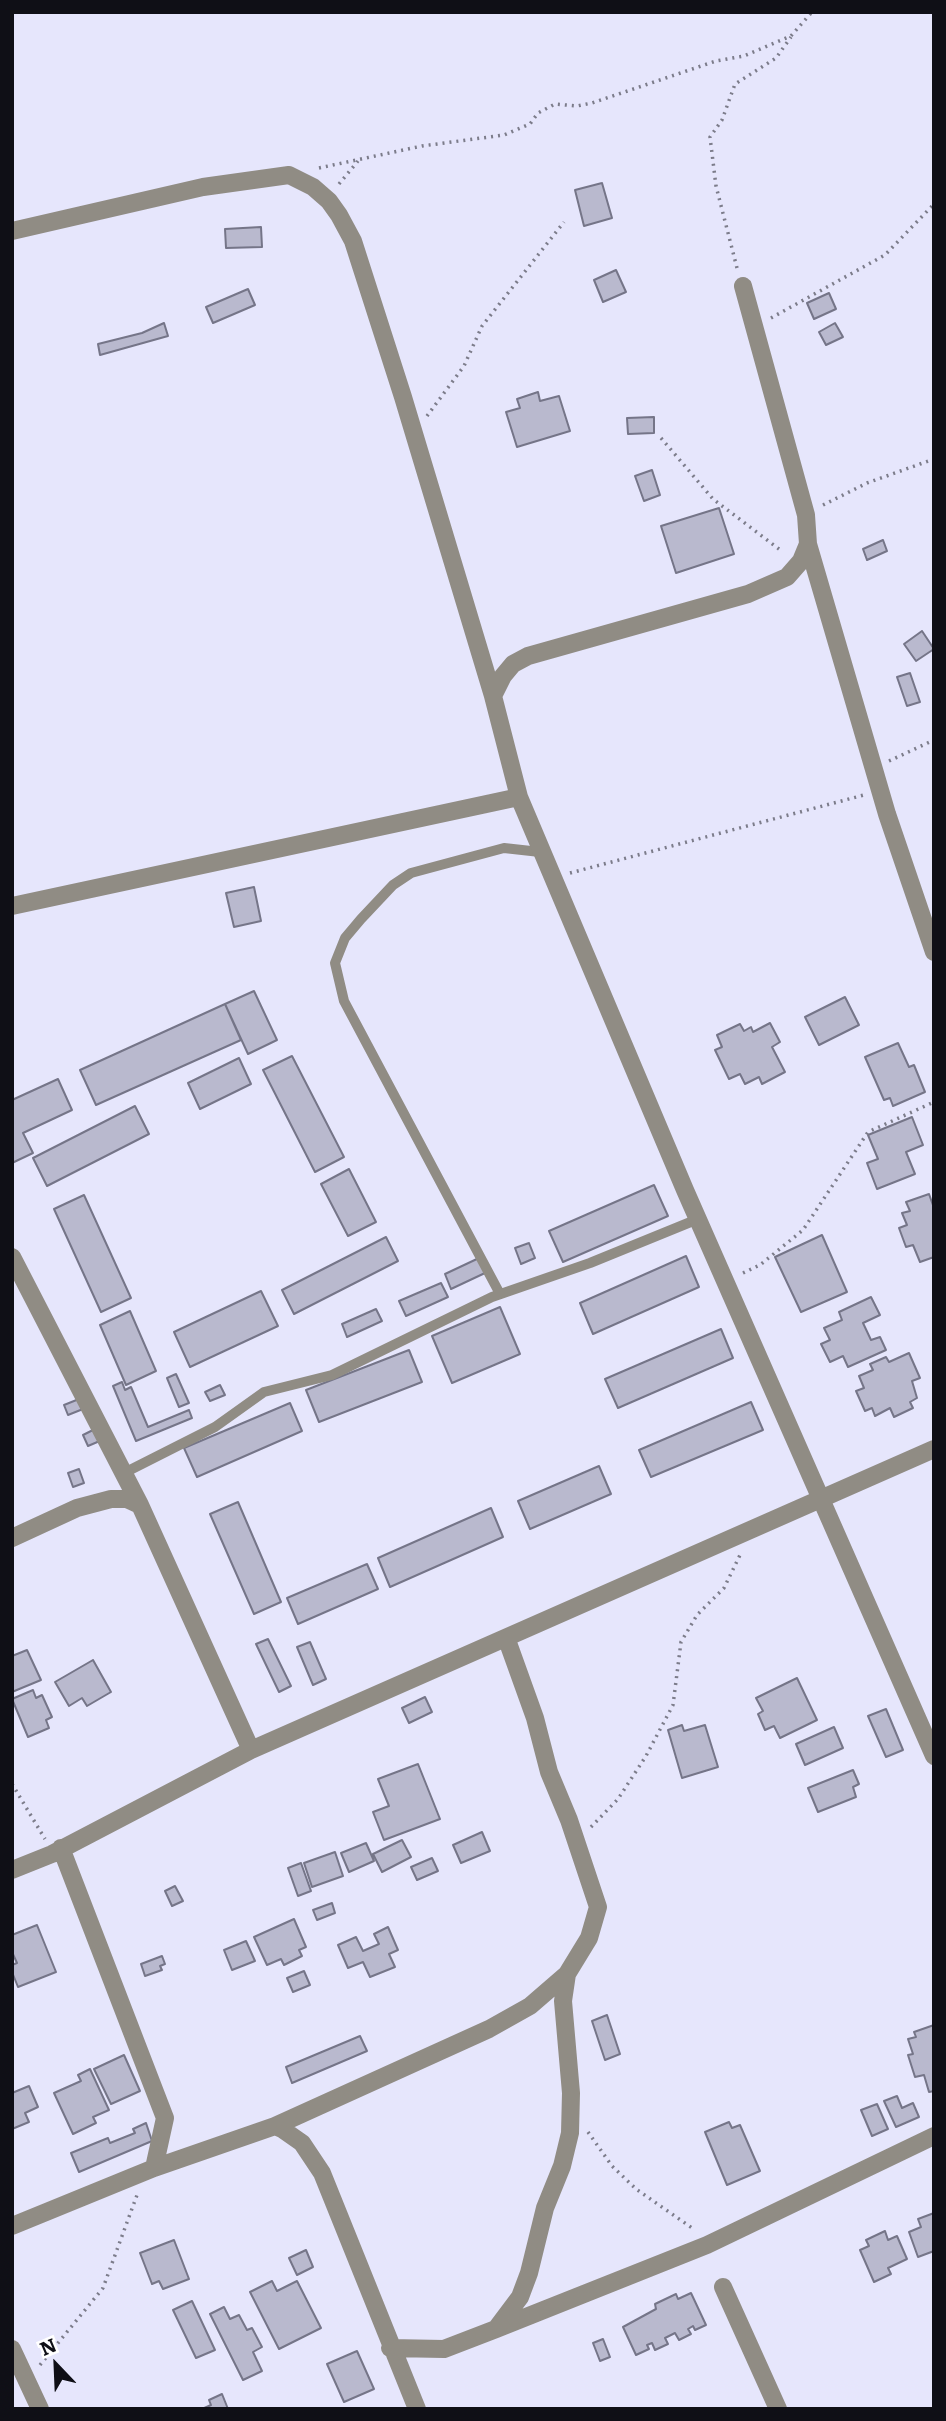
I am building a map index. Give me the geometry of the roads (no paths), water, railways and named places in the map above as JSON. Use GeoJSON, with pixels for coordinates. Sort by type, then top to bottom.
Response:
{"type":"FeatureCollection","features":[{"type":"Feature","properties":{"kind":"street"},"geometry":{"type":"LineString","coordinates":[[12,231],[203,187],[289,175],[329,201],[353,241],[493,696],[519,797],[540,852],[934,1756]]}},
{"type":"Feature","properties":{"kind":"street"},"geometry":{"type":"LineString","coordinates":[[743,286],[806,515],[808,544],[876,769],[880,791],[933,947]]}},
{"type":"Feature","properties":{"kind":"street"},"geometry":{"type":"LineString","coordinates":[[493,696],[508,670],[528,656],[748,594],[787,577],[801,561],[808,544]]}},
{"type":"Feature","properties":{"kind":"street"},"geometry":{"type":"LineString","coordinates":[[12,906],[519,797]]}},
{"type":"Feature","properties":{"kind":"street"},"geometry":{"type":"LineString","coordinates":[[12,1257],[140,1505],[251,1750]]}},
{"type":"Feature","properties":{"kind":"street"},"geometry":{"type":"LineString","coordinates":[[12,1870],[57,1851],[251,1750],[507,1640],[821,1497],[934,1449]]}},
{"type":"Feature","properties":{"kind":"street"},"geometry":{"type":"LineString","coordinates":[[12,1538],[88,1505],[127,1499],[140,1505]]}},
{"type":"Feature","properties":{"kind":"street"},"geometry":{"type":"LineString","coordinates":[[12,2226],[150,2169],[275,2126],[348,2096],[489,2029],[530,2006],[567,1974],[589,1938],[598,1907],[577,1842],[549,1772],[535,1718],[507,1640]]}},
{"type":"Feature","properties":{"kind":"street"},"geometry":{"type":"LineString","coordinates":[[57,1851],[166,2118],[150,2169]]}},
{"type":"Feature","properties":{"kind":"street"},"geometry":{"type":"LineString","coordinates":[[496,2329],[520,2297],[570,2133],[571,2108],[563,2001],[567,1974]]}},
{"type":"Feature","properties":{"kind":"street"},"geometry":{"type":"LineString","coordinates":[[275,2126],[302,2143],[322,2173],[390,2348],[417,2409]]}},
{"type":"Feature","properties":{"kind":"street"},"geometry":{"type":"LineString","coordinates":[[390,2348],[444,2349],[496,2329],[706,2245],[934,2136]]}},
{"type":"Feature","properties":{"kind":"street"},"geometry":{"type":"LineString","coordinates":[[723,2287],[778,2409]]}},
{"type":"Feature","properties":{"kind":"street"},"geometry":{"type":"LineString","coordinates":[[12,2349],[40,2409]]}},
{"type":"Feature","properties":{"kind":"lane"},"geometry":{"type":"LineString","coordinates":[[500,1294],[344,1000],[335,962],[345,938],[361,919],[393,885],[411,873],[504,848],[540,852]]}},
{"type":"Feature","properties":{"kind":"lane"},"geometry":{"type":"LineString","coordinates":[[124,1473],[215,1426],[264,1392],[332,1375],[387,1346],[500,1294],[590,1263],[698,1219]]}}]}
